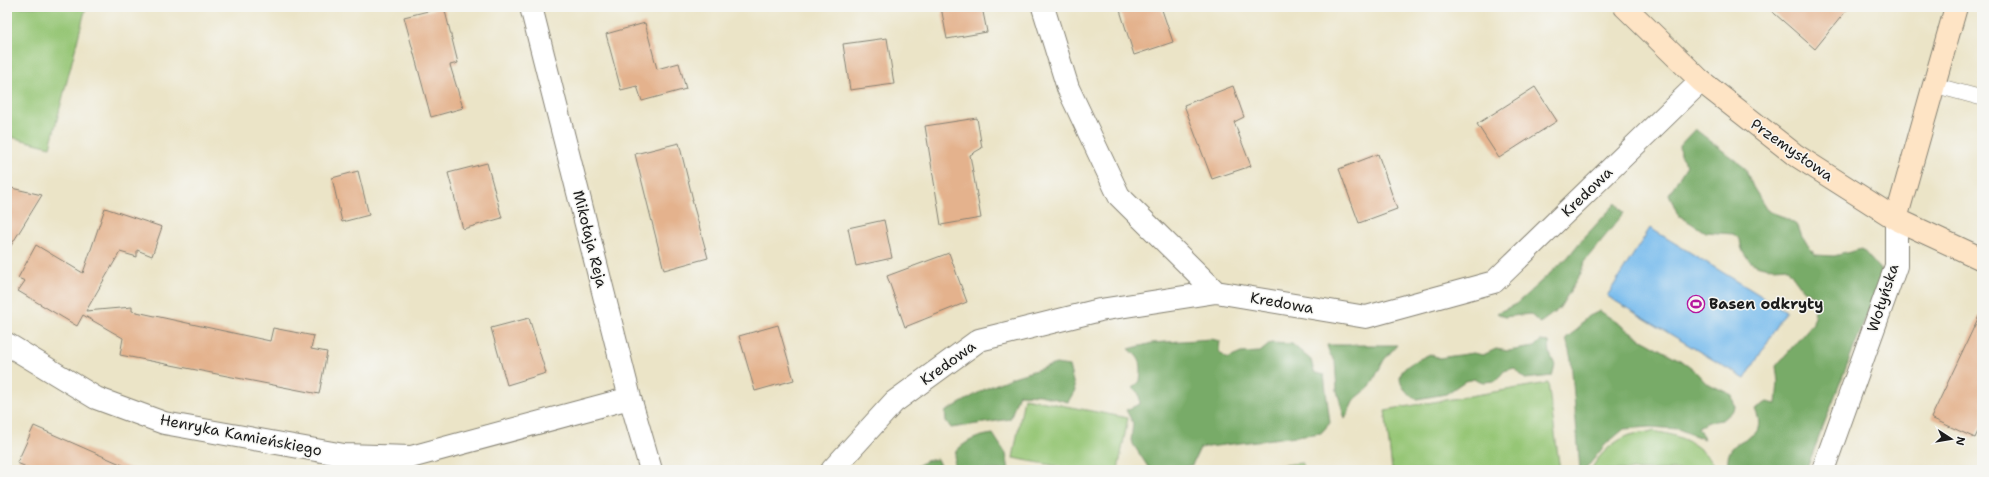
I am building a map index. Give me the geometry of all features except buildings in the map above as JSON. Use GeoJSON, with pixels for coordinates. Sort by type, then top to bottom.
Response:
{"type":"FeatureCollection","features":[{"type":"Feature","properties":{"kind":"main road","name":"Przemysłowa"},"geometry":{"type":"LineString","coordinates":[[1625,7],[1701,81],[1794,154],[1896,219],[1982,259]]}},
{"type":"Feature","properties":{"kind":"main road","name":"Wołyńska"},"geometry":{"type":"LineString","coordinates":[[1896,219],[1956,7]]}},
{"type":"Feature","properties":{"kind":"street","name":"Mikołaja Reja"},"geometry":{"type":"LineString","coordinates":[[532,7],[630,398],[651,470]]}},
{"type":"Feature","properties":{"kind":"street"},"geometry":{"type":"LineString","coordinates":[[1043,7],[1068,88],[1119,196],[1216,292]]}},
{"type":"Feature","properties":{"kind":"street","name":"Kredowa"},"geometry":{"type":"LineString","coordinates":[[832,470],[894,402],[979,340],[1100,310],[1216,292],[1366,317],[1494,282],[1701,81]]}},
{"type":"Feature","properties":{"kind":"street","name":"Wołyńska"},"geometry":{"type":"LineString","coordinates":[[1823,470],[1896,266],[1896,219]]}},
{"type":"Feature","properties":{"kind":"street","name":"Henryka Kamieńskiego"},"geometry":{"type":"LineString","coordinates":[[7,344],[96,398],[164,423],[344,455],[411,457],[630,398]]}},
{"type":"Feature","properties":{"kind":"lane"},"geometry":{"type":"LineString","coordinates":[[1934,85],[1982,98]]}},
{"type":"Feature","properties":{"kind":"green space"},"geometry":{"type":"Polygon","coordinates":[[[7,7],[86,7],[50,147],[7,136],[7,7]]]}},
{"type":"Feature","properties":{"kind":"green space"},"geometry":{"type":"Polygon","coordinates":[[[1695,129],[1745,168],[1753,187],[1768,211],[1784,217],[1798,226],[1802,237],[1815,255],[1834,256],[1862,249],[1883,273],[1806,470],[1728,470],[1728,457],[1732,448],[1755,432],[1758,427],[1755,409],[1767,402],[1776,404],[1778,382],[1776,366],[1813,323],[1816,303],[1814,296],[1803,290],[1786,267],[1769,268],[1755,264],[1749,261],[1742,248],[1740,239],[1733,234],[1705,232],[1678,215],[1669,194],[1687,165],[1680,155],[1679,146],[1695,129]]]}},
{"type":"Feature","properties":{"kind":"green space"},"geometry":{"type":"Polygon","coordinates":[[[1616,203],[1624,213],[1584,262],[1581,273],[1559,309],[1540,323],[1530,314],[1504,317],[1497,313],[1516,304],[1568,257],[1616,203]]]}},
{"type":"Feature","properties":{"kind":"green space"},"geometry":{"type":"Polygon","coordinates":[[[1600,311],[1640,338],[1680,360],[1696,372],[1705,382],[1732,395],[1735,408],[1722,420],[1708,422],[1698,427],[1704,439],[1678,429],[1650,427],[1624,429],[1605,445],[1585,470],[1580,470],[1571,359],[1566,338],[1578,329],[1585,318],[1600,311]]]}},
{"type":"Feature","properties":{"kind":"green space"},"geometry":{"type":"Polygon","coordinates":[[[1211,339],[1220,341],[1219,351],[1227,359],[1241,353],[1260,352],[1271,343],[1292,344],[1311,360],[1314,372],[1324,375],[1330,423],[1321,433],[1200,448],[1192,465],[1184,467],[1180,470],[1150,470],[1131,441],[1133,423],[1126,410],[1140,404],[1139,394],[1133,388],[1140,381],[1141,366],[1139,359],[1129,349],[1152,343],[1211,339]]]}},
{"type":"Feature","properties":{"kind":"green space"},"geometry":{"type":"Polygon","coordinates":[[[1540,341],[1549,342],[1550,354],[1555,365],[1552,376],[1525,379],[1514,368],[1504,371],[1496,381],[1483,382],[1475,379],[1465,381],[1446,394],[1417,399],[1410,396],[1401,383],[1400,377],[1406,367],[1430,354],[1439,358],[1473,353],[1483,355],[1496,349],[1508,351],[1534,347],[1540,341]]]}},
{"type":"Feature","properties":{"kind":"green space"},"geometry":{"type":"Polygon","coordinates":[[[1327,345],[1397,345],[1384,360],[1370,387],[1354,400],[1345,419],[1337,391],[1335,361],[1329,353],[1327,345]]]}},
{"type":"Feature","properties":{"kind":"green space"},"geometry":{"type":"Polygon","coordinates":[[[1056,364],[1069,366],[1075,390],[1068,402],[1040,395],[1019,394],[1010,419],[951,428],[946,421],[945,412],[985,389],[1013,377],[1056,364]]]}},
{"type":"Feature","properties":{"kind":"green space"},"geometry":{"type":"Polygon","coordinates":[[[1548,383],[1560,470],[1392,470],[1385,410],[1548,383]]]}},
{"type":"Feature","properties":{"kind":"green space"},"geometry":{"type":"Polygon","coordinates":[[[1024,398],[1128,418],[1118,470],[1078,470],[1013,458],[1024,398]]]}},
{"type":"Feature","properties":{"kind":"green space"},"geometry":{"type":"Polygon","coordinates":[[[1652,431],[1672,435],[1689,442],[1704,453],[1716,470],[1591,470],[1602,454],[1624,437],[1652,431]]]}},
{"type":"Feature","properties":{"kind":"green space"},"geometry":{"type":"Polygon","coordinates":[[[993,434],[1006,454],[1009,470],[953,470],[956,451],[960,447],[973,439],[993,434]]]}},
{"type":"Feature","properties":{"kind":"green space"},"geometry":{"type":"Polygon","coordinates":[[[937,459],[942,470],[910,470],[926,461],[937,459]]]}},
{"type":"Feature","properties":{"kind":"green space"},"geometry":{"type":"Polygon","coordinates":[[[1302,463],[1303,470],[1266,470],[1266,467],[1302,463]]]}},
{"type":"Feature","properties":{"kind":"water","name":"Basen odkryty"},"geometry":{"type":"Polygon","coordinates":[[[1650,228],[1786,311],[1745,379],[1607,296],[1650,228]]]}},
{"type":"Feature","properties":{"kind":"place","name":"Basen odkryty"},"geometry":{"type":"Point","coordinates":[1696,304]}}]}
